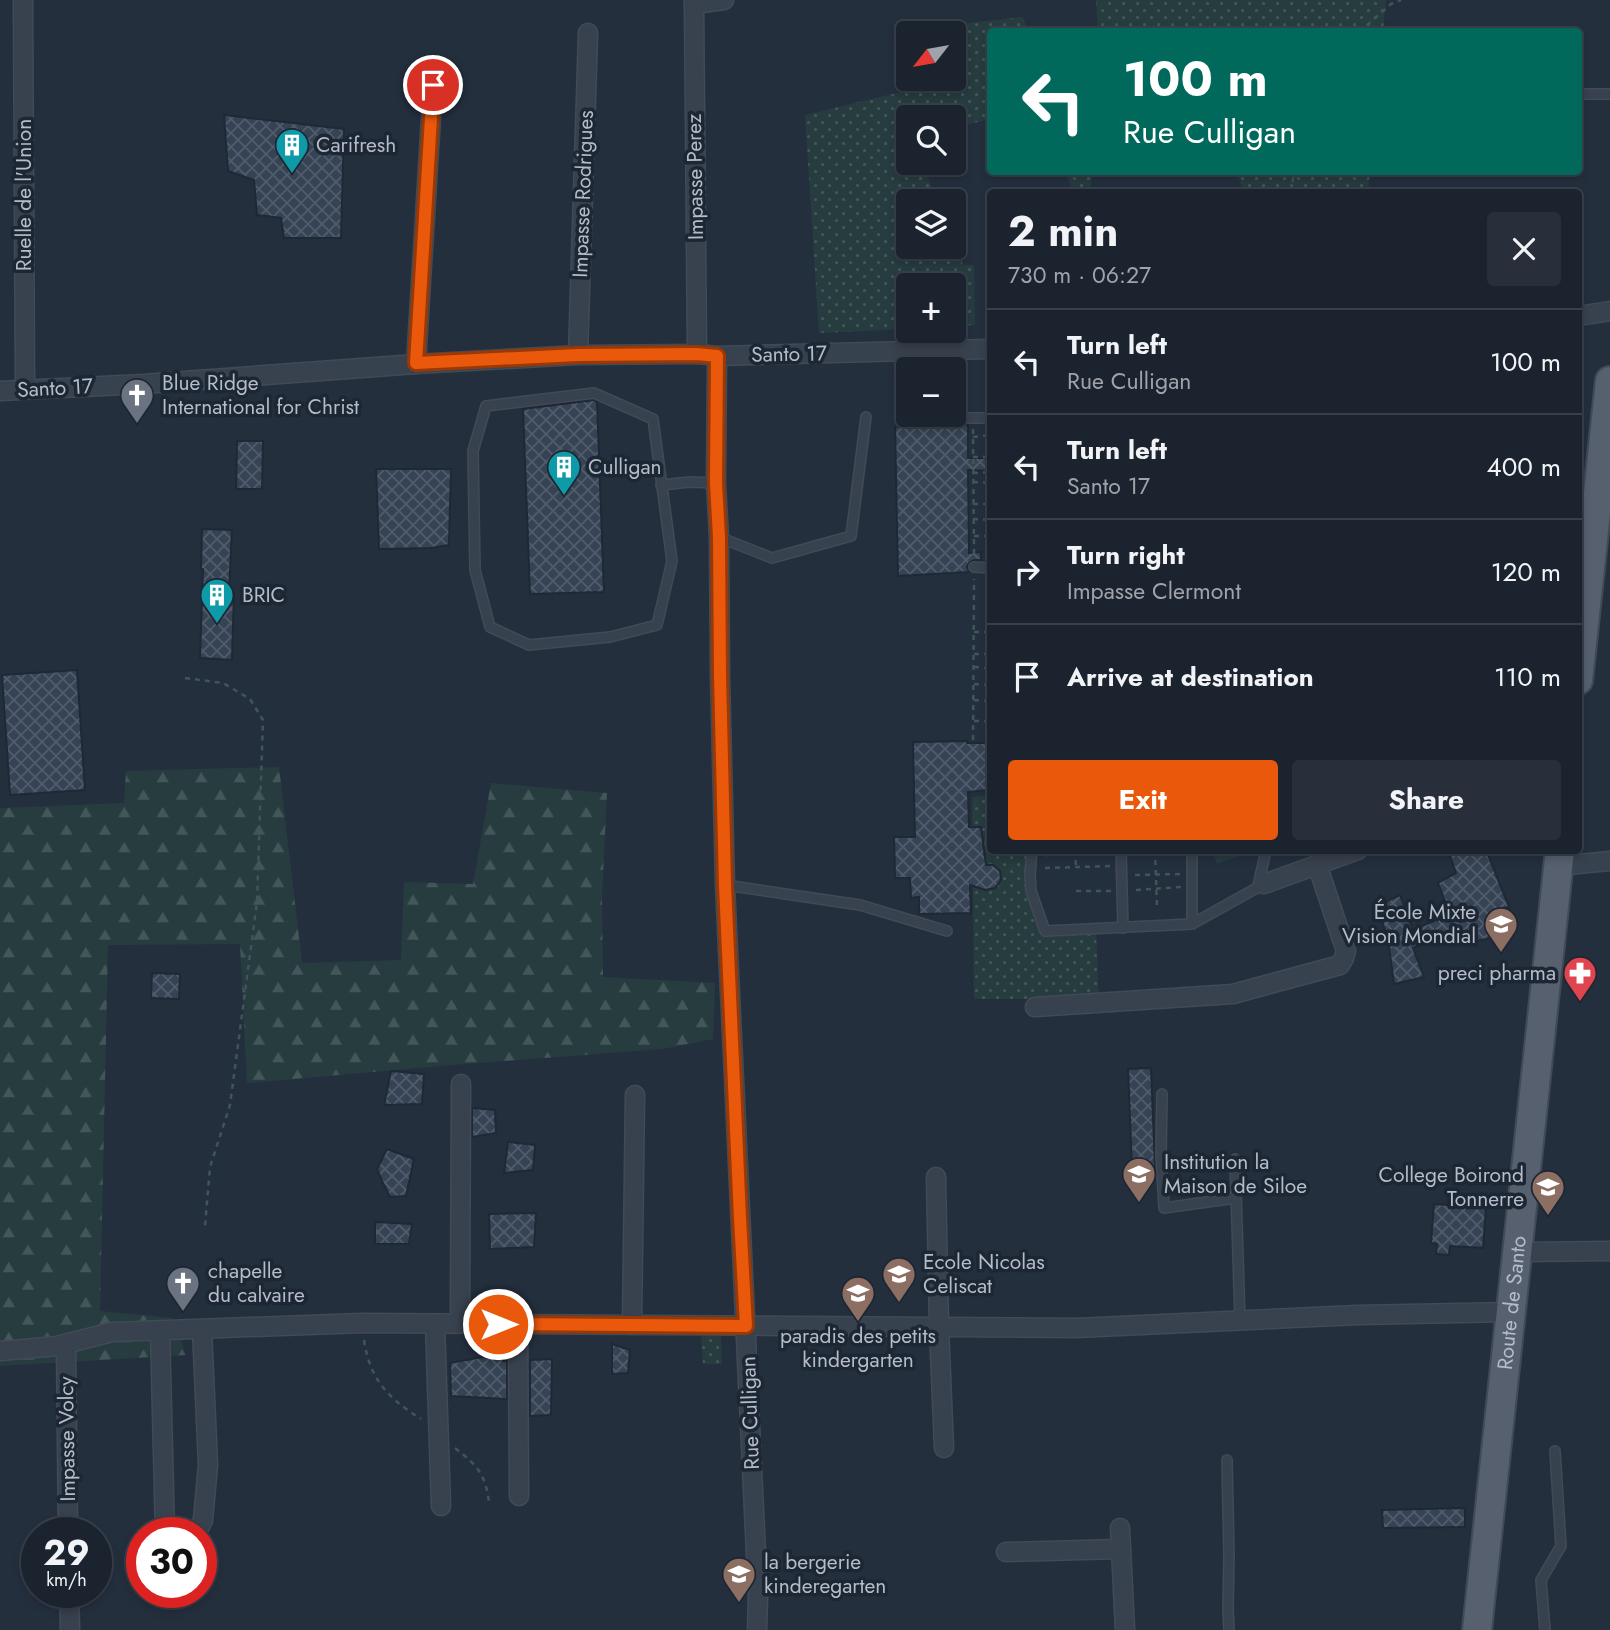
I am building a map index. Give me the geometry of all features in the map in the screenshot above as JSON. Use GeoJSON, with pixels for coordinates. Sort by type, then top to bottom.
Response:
{"type":"FeatureCollection","features":[{"type":"Feature","properties":{"kind":"main road"},"geometry":{"type":"LineString","coordinates":[[1582,630],[1610,381]]}},
{"type":"Feature","properties":{"kind":"main road","name":"Route de Santo"},"geometry":{"type":"LineString","coordinates":[[1477,1630],[1559,858]]}},
{"type":"Feature","properties":{"kind":"street","name":"Ruelle de l'Union"},"geometry":{"type":"LineString","coordinates":[[23,0],[25,389]]}},
{"type":"Feature","properties":{"kind":"street"},"geometry":{"type":"LineString","coordinates":[[694,2],[724,0]]}},
{"type":"Feature","properties":{"kind":"street","name":"Impasse Perez"},"geometry":{"type":"LineString","coordinates":[[694,2],[697,354]]}},
{"type":"Feature","properties":{"kind":"street","name":"Impasse Rodrigues"},"geometry":{"type":"LineString","coordinates":[[578,355],[588,33]]}},
{"type":"Feature","properties":{"kind":"street"},"geometry":{"type":"LineString","coordinates":[[416,363],[433,85]]}},
{"type":"Feature","properties":{"kind":"street"},"geometry":{"type":"LineString","coordinates":[[1582,315],[1610,311]]}},
{"type":"Feature","properties":{"kind":"street","name":"Santo 17"},"geometry":{"type":"LineString","coordinates":[[0,391],[578,355],[717,356],[987,349]]}},
{"type":"Feature","properties":{"kind":"street","name":"Rue Culligan"},"geometry":{"type":"LineString","coordinates":[[717,356],[716,483],[725,885],[758,1597],[757,1630]]}},
{"type":"Feature","properties":{"kind":"street"},"geometry":{"type":"LineString","coordinates":[[1260,886],[1346,854]]}},
{"type":"Feature","properties":{"kind":"street"},"geometry":{"type":"LineString","coordinates":[[1559,858],[1610,862]]}},
{"type":"Feature","properties":{"kind":"street"},"geometry":{"type":"LineString","coordinates":[[1035,1007],[1233,994],[1340,965],[1346,951],[1317,864]]}},
{"type":"Feature","properties":{"kind":"street"},"geometry":{"type":"LineString","coordinates":[[460,1324],[461,1084]]}},
{"type":"Feature","properties":{"kind":"street"},"geometry":{"type":"LineString","coordinates":[[632,1325],[635,1095]]}},
{"type":"Feature","properties":{"kind":"street"},"geometry":{"type":"LineString","coordinates":[[936,1177],[944,1448]]}},
{"type":"Feature","properties":{"kind":"street"},"geometry":{"type":"LineString","coordinates":[[1518,1252],[1610,1251]]}},
{"type":"Feature","properties":{"kind":"street"},"geometry":{"type":"LineString","coordinates":[[0,1351],[57,1346],[112,1332],[362,1323],[1076,1328],[1357,1315],[1511,1312]]}},
{"type":"Feature","properties":{"kind":"street"},"geometry":{"type":"LineString","coordinates":[[435,1324],[441,1506]]}},
{"type":"Feature","properties":{"kind":"street"},"geometry":{"type":"LineString","coordinates":[[518,1324],[519,1496]]}},
{"type":"Feature","properties":{"kind":"street"},"geometry":{"type":"LineString","coordinates":[[202,1329],[208,1465],[203,1517]]}},
{"type":"Feature","properties":{"kind":"street"},"geometry":{"type":"LineString","coordinates":[[160,1331],[165,1517]]}},
{"type":"Feature","properties":{"kind":"street","name":"Impasse Volcy"},"geometry":{"type":"LineString","coordinates":[[66,1344],[68,1517]]}},
{"type":"Feature","properties":{"kind":"street"},"geometry":{"type":"LineString","coordinates":[[1120,1528],[1125,1630]]}},
{"type":"Feature","properties":{"kind":"street"},"geometry":{"type":"LineString","coordinates":[[1006,1552],[1121,1549]]}},
{"type":"Feature","properties":{"kind":"street"},"geometry":{"type":"LineString","coordinates":[[69,1608],[69,1630]]}},
{"type":"Feature","properties":{"kind":"lane"},"geometry":{"type":"LineString","coordinates":[[1582,94],[1610,94]]}},
{"type":"Feature","properties":{"kind":"lane"},"geometry":{"type":"LineString","coordinates":[[594,393],[653,419],[661,485],[672,561],[657,625],[610,637],[529,645],[490,628],[475,570],[473,451],[486,406],[594,393]]}},
{"type":"Feature","properties":{"kind":"lane"},"geometry":{"type":"LineString","coordinates":[[719,537],[772,558],[851,536],[866,417]]}},
{"type":"Feature","properties":{"kind":"lane"},"geometry":{"type":"LineString","coordinates":[[966,418],[987,418]]}},
{"type":"Feature","properties":{"kind":"lane"},"geometry":{"type":"LineString","coordinates":[[661,485],[716,483]]}},
{"type":"Feature","properties":{"kind":"lane"},"geometry":{"type":"LineString","coordinates":[[974,567],[987,568]]}},
{"type":"Feature","properties":{"kind":"lane"},"geometry":{"type":"LineString","coordinates":[[1032,854],[1031,891],[1045,931],[1192,925],[1260,886],[1265,854]]}},
{"type":"Feature","properties":{"kind":"lane"},"geometry":{"type":"LineString","coordinates":[[1121,854],[1123,928]]}},
{"type":"Feature","properties":{"kind":"lane"},"geometry":{"type":"LineString","coordinates":[[1192,854],[1192,925]]}},
{"type":"Feature","properties":{"kind":"lane"},"geometry":{"type":"LineString","coordinates":[[725,885],[859,905],[947,931]]}},
{"type":"Feature","properties":{"kind":"lane"},"geometry":{"type":"LineString","coordinates":[[1161,1094],[1164,1208],[1236,1198]]}},
{"type":"Feature","properties":{"kind":"lane"},"geometry":{"type":"LineString","coordinates":[[1235,1159],[1240,1321]]}},
{"type":"Feature","properties":{"kind":"lane"},"geometry":{"type":"LineString","coordinates":[[1545,1630],[1541,1580],[1561,1546],[1555,1451]]}},
{"type":"Feature","properties":{"kind":"lane"},"geometry":{"type":"LineString","coordinates":[[1227,1460],[1229,1630]]}},
{"type":"Feature","properties":{"kind":"path"},"geometry":{"type":"LineString","coordinates":[[1364,28],[1391,4],[1401,0]]}},
{"type":"Feature","properties":{"kind":"path"},"geometry":{"type":"LineString","coordinates":[[973,437],[987,435]]}},
{"type":"Feature","properties":{"kind":"path"},"geometry":{"type":"LineString","coordinates":[[973,457],[987,457]]}},
{"type":"Feature","properties":{"kind":"path"},"geometry":{"type":"LineString","coordinates":[[973,473],[987,472]]}},
{"type":"Feature","properties":{"kind":"path"},"geometry":{"type":"LineString","coordinates":[[973,482],[987,483]]}},
{"type":"Feature","properties":{"kind":"path"},"geometry":{"type":"LineString","coordinates":[[973,504],[987,504]]}},
{"type":"Feature","properties":{"kind":"path"},"geometry":{"type":"LineString","coordinates":[[973,519],[987,520]]}},
{"type":"Feature","properties":{"kind":"path"},"geometry":{"type":"LineString","coordinates":[[974,536],[987,536]]}},
{"type":"Feature","properties":{"kind":"path"},"geometry":{"type":"LineString","coordinates":[[974,632],[987,632]]}},
{"type":"Feature","properties":{"kind":"path"},"geometry":{"type":"LineString","coordinates":[[974,654],[987,654]]}},
{"type":"Feature","properties":{"kind":"path"},"geometry":{"type":"LineString","coordinates":[[974,667],[987,668]]}},
{"type":"Feature","properties":{"kind":"path"},"geometry":{"type":"LineString","coordinates":[[185,678],[223,683],[250,699],[263,720],[257,902],[230,1105],[210,1167],[205,1226]]}},
{"type":"Feature","properties":{"kind":"path"},"geometry":{"type":"LineString","coordinates":[[974,684],[987,685]]}},
{"type":"Feature","properties":{"kind":"path"},"geometry":{"type":"LineString","coordinates":[[974,700],[987,701]]}},
{"type":"Feature","properties":{"kind":"path"},"geometry":{"type":"LineString","coordinates":[[974,721],[987,721]]}},
{"type":"Feature","properties":{"kind":"path"},"geometry":{"type":"LineString","coordinates":[[1044,855],[1060,854]]}},
{"type":"Feature","properties":{"kind":"path"},"geometry":{"type":"LineString","coordinates":[[1075,854],[1076,867]]}},
{"type":"Feature","properties":{"kind":"path"},"geometry":{"type":"LineString","coordinates":[[1155,854],[1157,908]]}},
{"type":"Feature","properties":{"kind":"path"},"geometry":{"type":"LineString","coordinates":[[1045,868],[1076,867],[1156,874],[1192,874]]}},
{"type":"Feature","properties":{"kind":"path"},"geometry":{"type":"LineString","coordinates":[[1076,891],[1192,887]]}},
{"type":"Feature","properties":{"kind":"path"},"geometry":{"type":"LineString","coordinates":[[362,1323],[367,1354],[379,1385],[474,1462],[488,1490],[489,1503]]}},
{"type":"Feature","properties":{"kind":"green space"},"geometry":{"type":"Polygon","coordinates":[[[1096,0],[1386,0],[1383,28],[1098,28],[1096,0]]]}},
{"type":"Feature","properties":{"kind":"green space"},"geometry":{"type":"Polygon","coordinates":[[[1023,17],[1027,28],[987,28],[987,120],[966,125],[966,105],[896,105],[896,175],[927,175],[932,189],[896,189],[896,259],[961,259],[963,265],[974,265],[975,325],[966,325],[966,273],[896,273],[896,330],[819,333],[805,115],[905,91],[966,91],[966,23],[1023,17]]]}},
{"type":"Feature","properties":{"kind":"green space"},"geometry":{"type":"Polygon","coordinates":[[[1067,175],[1092,175],[1091,189],[1072,189],[1067,175]]]}},
{"type":"Feature","properties":{"kind":"green space"},"geometry":{"type":"Polygon","coordinates":[[[1236,175],[1370,175],[1368,189],[1244,189],[1236,175]]]}},
{"type":"Feature","properties":{"kind":"green space"},"geometry":{"type":"Polygon","coordinates":[[[279,767],[302,963],[401,960],[404,882],[473,884],[491,783],[607,793],[602,897],[603,977],[715,983],[713,1039],[662,1049],[247,1083],[240,944],[108,945],[100,1311],[173,1318],[186,1355],[0,1366],[0,808],[124,803],[126,771],[279,767]]]}},
{"type":"Feature","properties":{"kind":"green space"},"geometry":{"type":"Polygon","coordinates":[[[987,795],[987,854],[1030,854],[1029,890],[1043,935],[1096,932],[1099,999],[974,999],[972,797],[987,795]]]}},
{"type":"Feature","properties":{"kind":"green space"},"geometry":{"type":"Polygon","coordinates":[[[1213,854],[1245,854],[1217,864],[1213,854]]]}},
{"type":"Feature","properties":{"kind":"green space"},"geometry":{"type":"Polygon","coordinates":[[[701,1334],[721,1335],[722,1364],[703,1364],[701,1334]]]}},
{"type":"Feature","properties":{"kind":"building","name":"Carifresh"},"geometry":{"type":"Polygon","coordinates":[[[224,115],[344,129],[341,238],[284,238],[281,218],[257,215],[254,180],[228,171],[224,115]]]}},
{"type":"Feature","properties":{"kind":"building","name":"Culligan"},"geometry":{"type":"Polygon","coordinates":[[[594,400],[597,402],[604,592],[530,594],[523,409],[594,400]]]}},
{"type":"Feature","properties":{"kind":"building"},"geometry":{"type":"Polygon","coordinates":[[[968,425],[968,458],[987,458],[987,471],[968,470],[969,553],[981,552],[981,560],[969,563],[969,572],[898,576],[895,427],[968,425]]]}},
{"type":"Feature","properties":{"kind":"building"},"geometry":{"type":"Polygon","coordinates":[[[237,441],[263,441],[262,489],[236,489],[237,441]]]}},
{"type":"Feature","properties":{"kind":"building"},"geometry":{"type":"Polygon","coordinates":[[[376,469],[451,469],[449,545],[379,549],[376,469]]]}},
{"type":"Feature","properties":{"kind":"building"},"geometry":{"type":"Polygon","coordinates":[[[202,529],[232,530],[229,592],[234,592],[232,660],[200,658],[202,529]]]}},
{"type":"Feature","properties":{"kind":"building"},"geometry":{"type":"Polygon","coordinates":[[[77,670],[85,790],[10,795],[2,675],[77,670]]]}},
{"type":"Feature","properties":{"kind":"building"},"geometry":{"type":"Polygon","coordinates":[[[913,742],[987,743],[987,790],[968,792],[969,827],[981,827],[986,865],[993,865],[1000,871],[1001,880],[995,888],[985,890],[970,885],[971,913],[919,914],[919,897],[911,898],[910,878],[895,878],[894,837],[915,837],[913,742]]]}},
{"type":"Feature","properties":{"kind":"building"},"geometry":{"type":"Polygon","coordinates":[[[1449,854],[1488,854],[1509,907],[1497,911],[1505,935],[1467,943],[1460,928],[1413,948],[1424,977],[1394,984],[1388,939],[1377,906],[1400,895],[1413,930],[1450,914],[1438,883],[1456,873],[1449,854]]]}},
{"type":"Feature","properties":{"kind":"building"},"geometry":{"type":"Polygon","coordinates":[[[152,973],[180,974],[179,999],[151,998],[152,973]]]}},
{"type":"Feature","properties":{"kind":"building"},"geometry":{"type":"Polygon","coordinates":[[[1151,1068],[1155,1167],[1132,1168],[1128,1069],[1151,1068]]]}},
{"type":"Feature","properties":{"kind":"building"},"geometry":{"type":"Polygon","coordinates":[[[391,1071],[424,1074],[422,1104],[384,1105],[391,1071]]]}},
{"type":"Feature","properties":{"kind":"building"},"geometry":{"type":"Polygon","coordinates":[[[472,1108],[495,1110],[496,1133],[472,1137],[472,1108]]]}},
{"type":"Feature","properties":{"kind":"building"},"geometry":{"type":"Polygon","coordinates":[[[508,1142],[535,1145],[533,1170],[504,1173],[508,1142]]]}},
{"type":"Feature","properties":{"kind":"building"},"geometry":{"type":"Polygon","coordinates":[[[387,1149],[414,1159],[406,1196],[390,1197],[377,1169],[387,1149]]]}},
{"type":"Feature","properties":{"kind":"building"},"geometry":{"type":"Polygon","coordinates":[[[1434,1204],[1486,1208],[1483,1248],[1450,1246],[1449,1255],[1436,1254],[1437,1244],[1431,1243],[1434,1204]]]}},
{"type":"Feature","properties":{"kind":"building"},"geometry":{"type":"Polygon","coordinates":[[[536,1213],[534,1247],[490,1249],[489,1214],[536,1213]]]}},
{"type":"Feature","properties":{"kind":"building"},"geometry":{"type":"Polygon","coordinates":[[[375,1222],[412,1224],[409,1244],[375,1244],[375,1222]]]}},
{"type":"Feature","properties":{"kind":"building"},"geometry":{"type":"Polygon","coordinates":[[[612,1344],[630,1350],[628,1373],[612,1374],[612,1344]]]}},
{"type":"Feature","properties":{"kind":"building"},"geometry":{"type":"Polygon","coordinates":[[[504,1353],[503,1361],[507,1361],[507,1399],[451,1396],[450,1363],[504,1353]]]}},
{"type":"Feature","properties":{"kind":"building"},"geometry":{"type":"Polygon","coordinates":[[[552,1359],[551,1415],[530,1416],[530,1360],[552,1359]]]}},
{"type":"Feature","properties":{"kind":"building"},"geometry":{"type":"Polygon","coordinates":[[[1465,1508],[1465,1527],[1383,1528],[1382,1510],[1465,1508]]]}},
{"type":"Feature","properties":{"kind":"place","name":"Carifresh"},"geometry":{"type":"Point","coordinates":[292,175]}},
{"type":"Feature","properties":{"kind":"place","name":"Blue Ridge International for Christ"},"geometry":{"type":"Point","coordinates":[137,425]}},
{"type":"Feature","properties":{"kind":"place","name":"Culligan"},"geometry":{"type":"Point","coordinates":[564,497]}},
{"type":"Feature","properties":{"kind":"place","name":"BRIC"},"geometry":{"type":"Point","coordinates":[217,625]}},
{"type":"Feature","properties":{"kind":"place","name":"École Mixte Vision Mondial"},"geometry":{"type":"Point","coordinates":[1501,954]}},
{"type":"Feature","properties":{"kind":"place","name":"preci pharma"},"geometry":{"type":"Point","coordinates":[1580,1003]}},
{"type":"Feature","properties":{"kind":"place","name":"Institution la Maison de Siloe"},"geometry":{"type":"Point","coordinates":[1139,1204]}},
{"type":"Feature","properties":{"kind":"place","name":"College Boirond Tonnerre"},"geometry":{"type":"Point","coordinates":[1548,1217]}},
{"type":"Feature","properties":{"kind":"place","name":"Ecole Nicolas Celiscat"},"geometry":{"type":"Point","coordinates":[899,1304]}},
{"type":"Feature","properties":{"kind":"place","name":"chapelle du calvaire"},"geometry":{"type":"Point","coordinates":[183,1313]}},
{"type":"Feature","properties":{"kind":"place","name":"paradis des petits kindergarten"},"geometry":{"type":"Point","coordinates":[858,1323]}},
{"type":"Feature","properties":{"kind":"place","name":"la bergerie kinderegarten"},"geometry":{"type":"Point","coordinates":[739,1604]}},
{"type":"Feature","properties":{"kind":"route"},"geometry":{"type":"LineString","coordinates":[[433,85],[416,363],[578,355],[717,356],[716,483],[725,885],[746,1326],[498,1324]]}}]}
